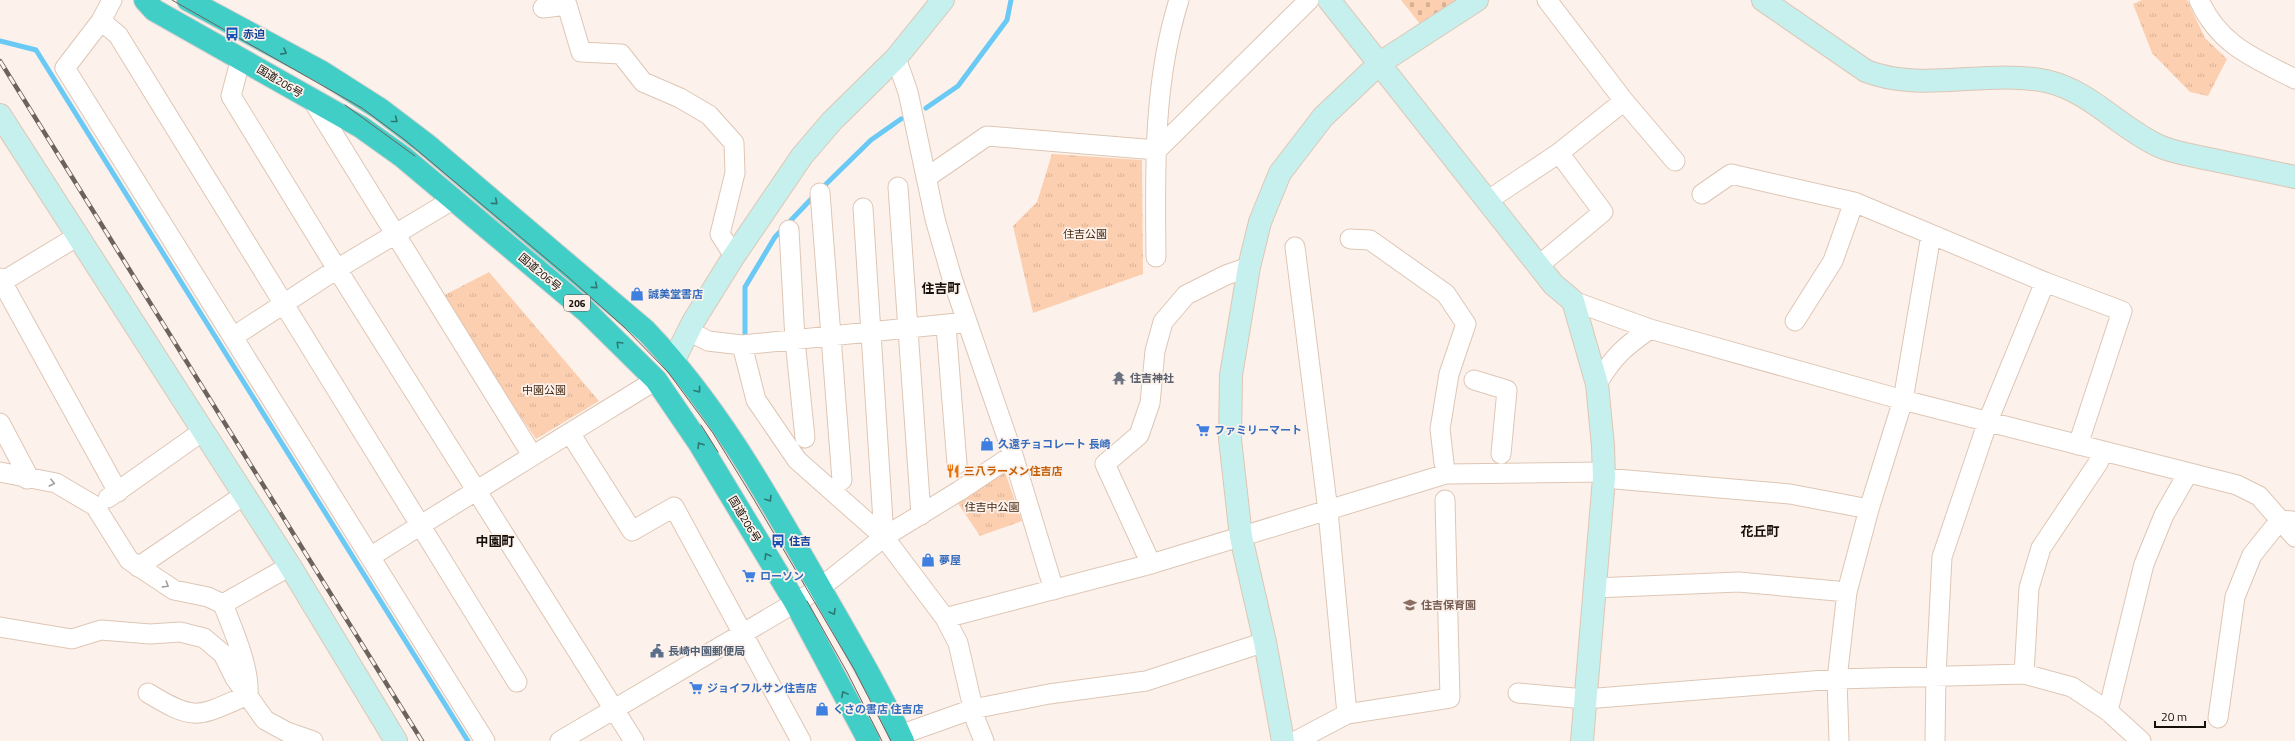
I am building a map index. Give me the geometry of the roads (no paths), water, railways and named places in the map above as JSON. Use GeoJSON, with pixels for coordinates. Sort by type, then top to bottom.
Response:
{"type":"FeatureCollection","features":[{"type":"Feature","properties":{"kind":"highway","name":"国道206号"},"geometry":{"type":"LineString","coordinates":[[145,0],[154,10],[361,127],[403,157],[586,311],[656,380],[699,442],[795,602],[869,741]]}},
{"type":"Feature","properties":{"kind":"highway","name":"206"},"geometry":{"type":"LineString","coordinates":[[188,0],[207,6],[322,72],[380,109],[426,144],[622,309],[674,360],[725,430],[783,522],[869,674],[901,738]]}},
{"type":"Feature","properties":{"kind":"street"},"geometry":{"type":"LineString","coordinates":[[112,0],[101,21],[65,68],[485,741]]}},
{"type":"Feature","properties":{"kind":"street"},"geometry":{"type":"LineString","coordinates":[[674,360],[689,330],[734,256],[802,156],[832,120],[896,58],[943,0]]}},
{"type":"Feature","properties":{"kind":"street"},"geometry":{"type":"LineString","coordinates":[[1156,257],[1157,150],[1163,72],[1173,19],[1179,0]]}},
{"type":"Feature","properties":{"kind":"street"},"geometry":{"type":"LineString","coordinates":[[926,178],[987,136],[1157,150],[1309,0]]}},
{"type":"Feature","properties":{"kind":"street"},"geometry":{"type":"LineString","coordinates":[[1329,0],[1538,266],[1553,284],[1573,301],[1650,329],[1903,400],[2237,485],[2259,496],[2287,521],[2295,537]]}},
{"type":"Feature","properties":{"kind":"street"},"geometry":{"type":"LineString","coordinates":[[1283,741],[1265,642],[1241,537],[1230,439],[1231,375],[1249,267],[1260,222],[1280,174],[1322,118],[1380,63],[1477,0]]}},
{"type":"Feature","properties":{"kind":"street"},"geometry":{"type":"LineString","coordinates":[[1547,0],[1624,101],[1675,161]]}},
{"type":"Feature","properties":{"kind":"street"},"geometry":{"type":"LineString","coordinates":[[1763,0],[1866,71],[1883,77],[1903,80],[2018,77],[2047,82],[2084,95],[2159,146],[2184,154],[2295,177]]}},
{"type":"Feature","properties":{"kind":"street"},"geometry":{"type":"LineString","coordinates":[[2199,0],[2205,14],[2222,36],[2244,53],[2295,79]]}},
{"type":"Feature","properties":{"kind":"street"},"geometry":{"type":"LineString","coordinates":[[543,8],[567,5],[581,52],[622,54],[643,82],[680,98],[709,115],[734,143],[735,174],[720,234],[734,256]]}},
{"type":"Feature","properties":{"kind":"street"},"geometry":{"type":"LineString","coordinates":[[101,21],[118,35],[517,682]]}},
{"type":"Feature","properties":{"kind":"street"},"geometry":{"type":"LineString","coordinates":[[241,58],[231,96],[337,270],[634,741]]}},
{"type":"Feature","properties":{"kind":"street"},"geometry":{"type":"LineString","coordinates":[[896,58],[908,92],[935,219],[967,322],[1013,455],[1054,590]]}},
{"type":"Feature","properties":{"kind":"street"},"geometry":{"type":"LineString","coordinates":[[313,101],[532,455]]}},
{"type":"Feature","properties":{"kind":"street"},"geometry":{"type":"LineString","coordinates":[[1487,201],[1558,153],[1624,101]]}},
{"type":"Feature","properties":{"kind":"street"},"geometry":{"type":"LineString","coordinates":[[0,116],[290,566],[391,741]]}},
{"type":"Feature","properties":{"kind":"street"},"geometry":{"type":"LineString","coordinates":[[1538,266],[1602,212],[1558,153]]}},
{"type":"Feature","properties":{"kind":"street"},"geometry":{"type":"LineString","coordinates":[[1702,194],[1731,174],[1854,202],[2045,282],[2122,311],[2078,444]]}},
{"type":"Feature","properties":{"kind":"street"},"geometry":{"type":"LineString","coordinates":[[898,188],[921,515]]}},
{"type":"Feature","properties":{"kind":"street"},"geometry":{"type":"LineString","coordinates":[[820,193],[842,480]]}},
{"type":"Feature","properties":{"kind":"street"},"geometry":{"type":"LineString","coordinates":[[233,337],[394,234],[454,199]]}},
{"type":"Feature","properties":{"kind":"street"},"geometry":{"type":"LineString","coordinates":[[1795,321],[1833,261],[1854,202]]}},
{"type":"Feature","properties":{"kind":"street"},"geometry":{"type":"LineString","coordinates":[[863,208],[884,538]]}},
{"type":"Feature","properties":{"kind":"street"},"geometry":{"type":"LineString","coordinates":[[789,230],[795,340],[805,438]]}},
{"type":"Feature","properties":{"kind":"street"},"geometry":{"type":"LineString","coordinates":[[1839,741],[1837,679],[1847,592],[1869,509],[1903,400],[1931,235]]}},
{"type":"Feature","properties":{"kind":"street"},"geometry":{"type":"LineString","coordinates":[[78,236],[1,281],[118,492]]}},
{"type":"Feature","properties":{"kind":"street"},"geometry":{"type":"LineString","coordinates":[[1350,239],[1370,240],[1446,294],[1466,324],[1449,374],[1440,429],[1444,463]]}},
{"type":"Feature","properties":{"kind":"street"},"geometry":{"type":"LineString","coordinates":[[1295,247],[1328,511],[1347,714]]}},
{"type":"Feature","properties":{"kind":"street"},"geometry":{"type":"LineString","coordinates":[[1151,564],[1105,464],[1139,435],[1150,403],[1155,351],[1163,322],[1186,295],[1226,274],[1249,267]]}},
{"type":"Feature","properties":{"kind":"street"},"geometry":{"type":"LineString","coordinates":[[1935,741],[1936,675],[1942,557],[1988,421],[2045,282]]}},
{"type":"Feature","properties":{"kind":"street"},"geometry":{"type":"LineString","coordinates":[[1573,301],[1597,384],[1603,446],[1603,475],[1582,741]]}},
{"type":"Feature","properties":{"kind":"street"},"geometry":{"type":"LineString","coordinates":[[689,330],[708,341],[742,345],[946,326],[967,322]]}},
{"type":"Feature","properties":{"kind":"street"},"geometry":{"type":"LineString","coordinates":[[946,326],[957,464]]}},
{"type":"Feature","properties":{"kind":"street"},"geometry":{"type":"LineString","coordinates":[[1597,384],[1613,358],[1631,342],[1650,329]]}},
{"type":"Feature","properties":{"kind":"street"},"geometry":{"type":"LineString","coordinates":[[742,345],[756,400],[797,460],[884,538],[945,618],[958,643],[973,709],[984,741]]}},
{"type":"Feature","properties":{"kind":"street"},"geometry":{"type":"LineString","coordinates":[[370,557],[420,525],[477,492],[532,455],[656,380]]}},
{"type":"Feature","properties":{"kind":"street"},"geometry":{"type":"LineString","coordinates":[[1474,380],[1507,390],[1501,454]]}},
{"type":"Feature","properties":{"kind":"street"},"geometry":{"type":"LineString","coordinates":[[0,423],[26,472],[27,479]]}},
{"type":"Feature","properties":{"kind":"street"},"geometry":{"type":"LineString","coordinates":[[95,506],[118,492],[203,430]]}},
{"type":"Feature","properties":{"kind":"street"},"geometry":{"type":"LineString","coordinates":[[570,433],[632,531],[674,507],[801,741]]}},
{"type":"Feature","properties":{"kind":"street"},"geometry":{"type":"LineString","coordinates":[[2024,674],[2029,588],[2041,548],[2098,463],[2103,451]]}},
{"type":"Feature","properties":{"kind":"street"},"geometry":{"type":"LineString","coordinates":[[560,741],[820,588],[884,538],[1013,455]]}},
{"type":"Feature","properties":{"kind":"street"},"geometry":{"type":"LineString","coordinates":[[0,472],[27,479],[56,483],[95,506],[129,560],[138,567],[174,590],[208,597],[223,604],[239,651],[248,685],[248,695]]}},
{"type":"Feature","properties":{"kind":"street"},"geometry":{"type":"LineString","coordinates":[[2108,711],[2144,564],[2164,515],[2188,473]]}},
{"type":"Feature","properties":{"kind":"street"},"geometry":{"type":"LineString","coordinates":[[945,618],[1151,564],[1446,474],[1603,475],[1790,494],[1869,509]]}},
{"type":"Feature","properties":{"kind":"street"},"geometry":{"type":"LineString","coordinates":[[138,567],[244,495]]}},
{"type":"Feature","properties":{"kind":"street"},"geometry":{"type":"LineString","coordinates":[[1296,741],[1347,714],[1450,698],[1445,500]]}},
{"type":"Feature","properties":{"kind":"street"},"geometry":{"type":"LineString","coordinates":[[2218,718],[2235,597],[2252,555],[2287,521]]}},
{"type":"Feature","properties":{"kind":"street"},"geometry":{"type":"LineString","coordinates":[[223,604],[290,566]]}},
{"type":"Feature","properties":{"kind":"street"},"geometry":{"type":"LineString","coordinates":[[1594,588],[1739,582],[1847,592]]}},
{"type":"Feature","properties":{"kind":"street"},"geometry":{"type":"LineString","coordinates":[[0,627],[72,639],[101,630],[150,634],[180,632],[204,638],[223,654],[235,678],[265,720],[287,732],[313,741]]}},
{"type":"Feature","properties":{"kind":"street"},"geometry":{"type":"LineString","coordinates":[[901,738],[973,709],[1049,694],[1146,681],[1265,642]]}},
{"type":"Feature","properties":{"kind":"street"},"geometry":{"type":"LineString","coordinates":[[1518,693],[1585,699],[1837,679],[1936,675],[2024,674],[2072,687],[2108,711],[2131,738]]}},
{"type":"Feature","properties":{"kind":"street"},"geometry":{"type":"LineString","coordinates":[[148,693],[188,714],[202,714],[248,695]]}},
{"type":"Feature","properties":{"kind":"waterway"},"geometry":{"type":"LineString","coordinates":[[926,108],[958,86],[1007,20],[1011,0]]}},
{"type":"Feature","properties":{"kind":"waterway"},"geometry":{"type":"LineString","coordinates":[[0,41],[36,50],[468,741]]}},
{"type":"Feature","properties":{"kind":"waterway"},"geometry":{"type":"LineString","coordinates":[[821,189],[871,140],[901,119]]}},
{"type":"Feature","properties":{"kind":"waterway"},"geometry":{"type":"LineString","coordinates":[[745,336],[745,287],[775,237],[815,195]]}},
{"type":"Feature","properties":{"kind":"tram line"},"geometry":{"type":"LineString","coordinates":[[172,0],[362,108],[405,140],[567,276],[624,327],[668,372],[713,433],[753,498],[854,669],[891,741]]}},
{"type":"Feature","properties":{"kind":"tram line"},"geometry":{"type":"LineString","coordinates":[[345,105],[415,156]]}},
{"type":"Feature","properties":{"kind":"tram line"},"geometry":{"type":"LineString","coordinates":[[701,425],[718,452]]}},
{"type":"Feature","properties":{"kind":"tram line"},"geometry":{"type":"LineString","coordinates":[[807,601],[847,672],[882,741]]}},
{"type":"Feature","properties":{"kind":"railway"},"geometry":{"type":"LineString","coordinates":[[0,61],[422,741]]}},
{"type":"Feature","properties":{"kind":"place","name":"赤迫"},"geometry":{"type":"Point","coordinates":[232,34]}},
{"type":"Feature","properties":{"kind":"place","name":"誠美堂書店"},"geometry":{"type":"Point","coordinates":[637,294]}},
{"type":"Feature","properties":{"kind":"place","name":"住吉神社"},"geometry":{"type":"Point","coordinates":[1119,378]}},
{"type":"Feature","properties":{"kind":"place","name":"ファミリーマート"},"geometry":{"type":"Point","coordinates":[1203,430]}},
{"type":"Feature","properties":{"kind":"place","name":"久遠チョコレート 長崎"},"geometry":{"type":"Point","coordinates":[987,444]}},
{"type":"Feature","properties":{"kind":"place","name":"三八ラーメン住吉店"},"geometry":{"type":"Point","coordinates":[953,471]}},
{"type":"Feature","properties":{"kind":"place","name":"住吉"},"geometry":{"type":"Point","coordinates":[778,541]}},
{"type":"Feature","properties":{"kind":"place","name":"夢屋"},"geometry":{"type":"Point","coordinates":[928,560]}},
{"type":"Feature","properties":{"kind":"place","name":"ローソン"},"geometry":{"type":"Point","coordinates":[749,576]}},
{"type":"Feature","properties":{"kind":"place","name":"住吉保育園"},"geometry":{"type":"Point","coordinates":[1410,605]}},
{"type":"Feature","properties":{"kind":"place","name":"長崎中園郵便局"},"geometry":{"type":"Point","coordinates":[657,651]}},
{"type":"Feature","properties":{"kind":"place","name":"ジョイフルサン住吉店"},"geometry":{"type":"Point","coordinates":[696,688]}},
{"type":"Feature","properties":{"kind":"place","name":"くさの書店 住吉店"},"geometry":{"type":"Point","coordinates":[822,709]}},
{"type":"Feature","properties":{"kind":"district","name":"住吉町"},"geometry":{"type":"Point","coordinates":[941,288]}},
{"type":"Feature","properties":{"kind":"district","name":"花丘町"},"geometry":{"type":"Point","coordinates":[1760,531]}},
{"type":"Feature","properties":{"kind":"district","name":"中園町"},"geometry":{"type":"Point","coordinates":[495,541]}},
{"type":"Feature","properties":{"kind":"park label","name":"住吉公園"},"geometry":{"type":"Point","coordinates":[1085,234]}},
{"type":"Feature","properties":{"kind":"park label","name":"中園公園"},"geometry":{"type":"Point","coordinates":[544,390]}},
{"type":"Feature","properties":{"kind":"park label","name":"住吉中公園"},"geometry":{"type":"Point","coordinates":[992,507]}}]}
